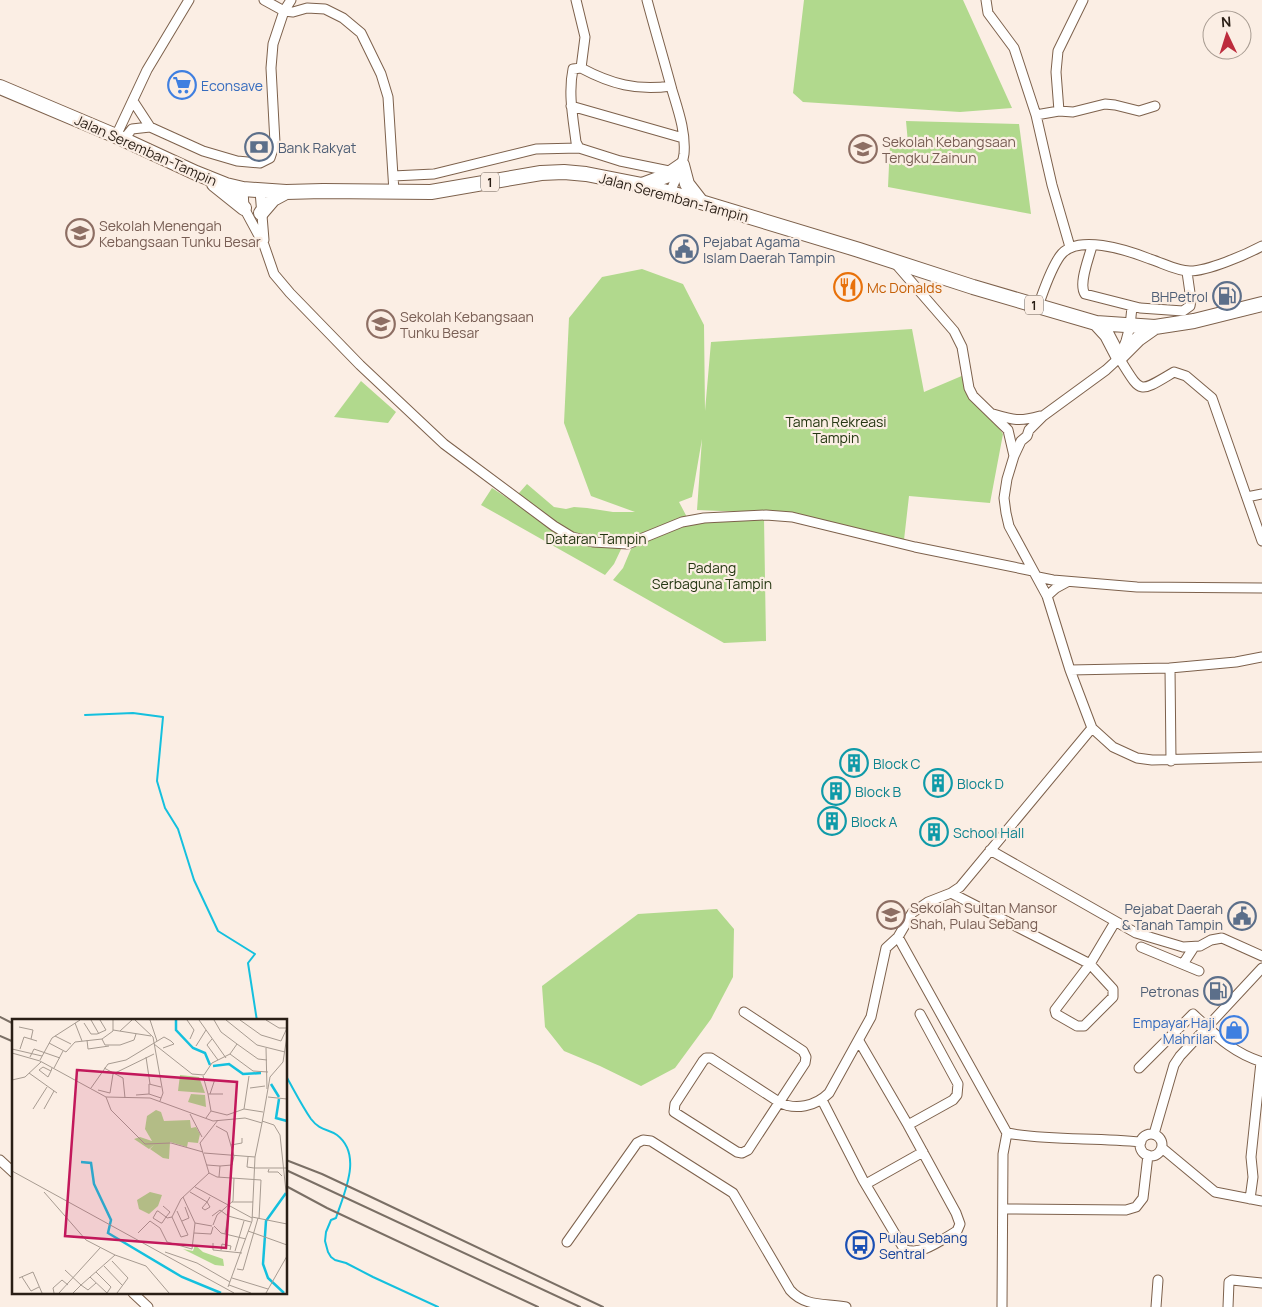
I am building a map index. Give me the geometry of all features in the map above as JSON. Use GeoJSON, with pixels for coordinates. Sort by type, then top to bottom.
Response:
{"type":"FeatureCollection","features":[{"type":"Feature","properties":{"kind":"highway","name":"Jalan Seremban-Tampin"},"geometry":{"type":"LineString","coordinates":[[0,87],[203,176],[226,185],[244,189],[286,192],[431,192],[541,173],[564,172],[602,176],[674,194],[973,287],[1096,323],[1155,327],[1194,321],[1262,304]]}},
{"type":"Feature","properties":{"kind":"highway"},"geometry":{"type":"LineString","coordinates":[[642,185],[678,171],[702,203]]}},
{"type":"Feature","properties":{"kind":"highway"},"geometry":{"type":"LineString","coordinates":[[203,176],[244,208]]}},
{"type":"Feature","properties":{"kind":"highway"},"geometry":{"type":"LineString","coordinates":[[261,213],[273,200],[286,192]]}},
{"type":"Feature","properties":{"kind":"highway"},"geometry":{"type":"LineString","coordinates":[[1096,323],[1107,335],[1119,358],[1138,339],[1155,327]]}},
{"type":"Feature","properties":{"kind":"street"},"geometry":{"type":"LineString","coordinates":[[120,138],[133,101],[147,70],[189,0]]}},
{"type":"Feature","properties":{"kind":"street"},"geometry":{"type":"LineString","coordinates":[[264,0],[284,11],[293,12],[307,8],[324,10],[343,18],[361,33],[381,74],[388,97],[394,192]]}},
{"type":"Feature","properties":{"kind":"street"},"geometry":{"type":"LineString","coordinates":[[120,138],[132,129],[150,127],[203,151],[237,161],[260,163],[270,158],[275,143],[272,76],[274,44],[284,11],[291,0]]}},
{"type":"Feature","properties":{"kind":"street"},"geometry":{"type":"LineString","coordinates":[[576,0],[584,37],[571,106],[576,142],[579,148]]}},
{"type":"Feature","properties":{"kind":"street"},"geometry":{"type":"LineString","coordinates":[[647,0],[683,129],[684,152],[675,178],[674,194]]}},
{"type":"Feature","properties":{"kind":"street"},"geometry":{"type":"LineString","coordinates":[[986,0],[988,13],[1014,48],[1036,114],[1052,185],[1070,247]]}},
{"type":"Feature","properties":{"kind":"street"},"geometry":{"type":"LineString","coordinates":[[1058,111],[1056,72],[1058,51],[1083,0]]}},
{"type":"Feature","properties":{"kind":"street"},"geometry":{"type":"LineString","coordinates":[[577,68],[601,79],[634,87],[671,86]]}},
{"type":"Feature","properties":{"kind":"street"},"geometry":{"type":"LineString","coordinates":[[133,101],[150,127]]}},
{"type":"Feature","properties":{"kind":"street"},"geometry":{"type":"LineString","coordinates":[[1036,114],[1058,111],[1073,112],[1110,104],[1139,111],[1155,106]]}},
{"type":"Feature","properties":{"kind":"street"},"geometry":{"type":"LineString","coordinates":[[571,106],[683,138]]}},
{"type":"Feature","properties":{"kind":"street"},"geometry":{"type":"LineString","coordinates":[[393,176],[434,174],[536,149],[579,148],[620,161],[678,171]]}},
{"type":"Feature","properties":{"kind":"street"},"geometry":{"type":"LineString","coordinates":[[244,189],[244,208],[264,245],[274,274],[290,292],[360,365],[444,444],[554,526],[572,537],[593,542],[628,544],[682,522],[704,518],[779,516],[792,517],[1036,574],[1053,580],[1137,587],[1262,588]]}},
{"type":"Feature","properties":{"kind":"street"},"geometry":{"type":"LineString","coordinates":[[260,191],[264,245]]}},
{"type":"Feature","properties":{"kind":"street"},"geometry":{"type":"LineString","coordinates":[[1092,246],[1082,290],[1085,294],[1132,307],[1183,311],[1190,306],[1191,300],[1187,272]]}},
{"type":"Feature","properties":{"kind":"street"},"geometry":{"type":"LineString","coordinates":[[1038,306],[1060,256],[1070,247],[1113,246],[1187,272],[1199,271],[1262,246]]}},
{"type":"Feature","properties":{"kind":"street"},"geometry":{"type":"LineString","coordinates":[[893,261],[954,330],[962,347],[969,388],[973,396],[1016,441],[1022,441]]}},
{"type":"Feature","properties":{"kind":"street"},"geometry":{"type":"LineString","coordinates":[[1132,307],[1130,326],[1119,358],[1106,370],[1042,416],[1022,441],[1014,456],[1004,498],[1009,526],[1047,596],[1070,670],[1092,728],[1113,747],[1125,753],[1152,760],[1171,761],[1262,757]]}},
{"type":"Feature","properties":{"kind":"street"},"geometry":{"type":"LineString","coordinates":[[1119,358],[1137,386],[1148,388],[1174,372],[1186,376],[1212,398],[1262,541]]}},
{"type":"Feature","properties":{"kind":"street"},"geometry":{"type":"LineString","coordinates":[[992,414],[1026,423],[1029,430]]}},
{"type":"Feature","properties":{"kind":"street"},"geometry":{"type":"LineString","coordinates":[[1014,456],[1009,434],[1010,424],[1042,416]]}},
{"type":"Feature","properties":{"kind":"street"},"geometry":{"type":"LineString","coordinates":[[1247,498],[1262,494]]}},
{"type":"Feature","properties":{"kind":"street"},"geometry":{"type":"LineString","coordinates":[[1047,596],[1056,588],[1070,581]]}},
{"type":"Feature","properties":{"kind":"street"},"geometry":{"type":"LineString","coordinates":[[1070,670],[1170,668],[1236,662],[1262,657]]}},
{"type":"Feature","properties":{"kind":"street"},"geometry":{"type":"LineString","coordinates":[[1170,668],[1171,761]]}},
{"type":"Feature","properties":{"kind":"street"},"geometry":{"type":"LineString","coordinates":[[744,1012],[803,1051],[806,1057],[805,1063],[779,1102],[748,1150],[742,1153],[737,1152],[674,1112],[674,1108],[703,1060],[710,1058],[779,1102],[788,1107],[800,1107],[822,1100],[829,1093],[872,1017],[886,948],[898,937],[912,913],[928,902],[951,893],[960,887],[1092,728]]}},
{"type":"Feature","properties":{"kind":"street"},"geometry":{"type":"LineString","coordinates":[[990,850],[1136,933],[1183,947],[1200,946],[1211,940],[1222,938],[1262,956]]}},
{"type":"Feature","properties":{"kind":"street"},"geometry":{"type":"LineString","coordinates":[[951,893],[1090,964],[1113,989],[1114,993],[1113,997],[1084,1026],[1077,1026],[1056,1014],[1055,1010],[1090,964],[1115,922]]}},
{"type":"Feature","properties":{"kind":"street"},"geometry":{"type":"LineString","coordinates":[[898,937],[1007,1133],[1003,1154],[1002,1307]]}},
{"type":"Feature","properties":{"kind":"street"},"geometry":{"type":"LineString","coordinates":[[1141,947],[1199,970]]}},
{"type":"Feature","properties":{"kind":"street"},"geometry":{"type":"LineString","coordinates":[[1183,964],[1194,947]]}},
{"type":"Feature","properties":{"kind":"street"},"geometry":{"type":"LineString","coordinates":[[1154,1134],[1174,1065],[1188,1045],[1262,968]]}},
{"type":"Feature","properties":{"kind":"street"},"geometry":{"type":"LineString","coordinates":[[908,1125],[953,1100],[957,1095],[958,1084],[920,1014]]}},
{"type":"Feature","properties":{"kind":"street"},"geometry":{"type":"LineString","coordinates":[[1139,1068],[1193,1014],[1233,1050],[1261,1062],[1251,1157],[1253,1177],[1250,1200]]}},
{"type":"Feature","properties":{"kind":"street"},"geometry":{"type":"LineString","coordinates":[[822,1100],[866,1184],[904,1249],[910,1252],[920,1251],[957,1230],[960,1224],[956,1213],[859,1041]]}},
{"type":"Feature","properties":{"kind":"street"},"geometry":{"type":"LineString","coordinates":[[1007,1133],[1024,1136],[1110,1138],[1140,1142]]}},
{"type":"Feature","properties":{"kind":"street"},"geometry":{"type":"LineString","coordinates":[[1140,1142],[1144,1136],[1154,1134],[1160,1138],[1162,1148],[1215,1192],[1262,1201]]}},
{"type":"Feature","properties":{"kind":"street"},"geometry":{"type":"LineString","coordinates":[[567,1242],[637,1143],[644,1140],[651,1141],[733,1193],[790,1290],[797,1298],[806,1302],[846,1307]]}},
{"type":"Feature","properties":{"kind":"street"},"geometry":{"type":"LineString","coordinates":[[1140,1142],[1143,1152],[1148,1155],[1158,1153],[1162,1148]]}},
{"type":"Feature","properties":{"kind":"street"},"geometry":{"type":"LineString","coordinates":[[866,1184],[923,1152]]}},
{"type":"Feature","properties":{"kind":"street"},"geometry":{"type":"LineString","coordinates":[[1004,1209],[1126,1210],[1136,1207],[1143,1198],[1148,1155]]}},
{"type":"Feature","properties":{"kind":"street"},"geometry":{"type":"LineString","coordinates":[[0,1160],[12,1171]]}},
{"type":"Feature","properties":{"kind":"street"},"geometry":{"type":"LineString","coordinates":[[1156,1307],[1158,1280]]}},
{"type":"Feature","properties":{"kind":"street"},"geometry":{"type":"LineString","coordinates":[[1228,1307],[1229,1282],[1232,1280],[1262,1283]]}},
{"type":"Feature","properties":{"kind":"street"},"geometry":{"type":"LineString","coordinates":[[134,1294],[148,1307]]}},
{"type":"Feature","properties":{"kind":"green space"},"geometry":{"type":"Polygon","coordinates":[[[804,0],[963,0],[1012,108],[960,112],[803,102],[793,93],[804,0]]]}},
{"type":"Feature","properties":{"kind":"green space"},"geometry":{"type":"Polygon","coordinates":[[[906,121],[1019,124],[1031,214],[888,187],[890,144],[908,143],[906,121]]]}},
{"type":"Feature","properties":{"kind":"green space"},"geometry":{"type":"Polygon","coordinates":[[[642,269],[683,284],[704,325],[705,411],[711,342],[912,329],[924,392],[964,375],[1003,434],[990,503],[909,496],[904,540],[773,513],[697,510],[702,439],[692,497],[679,502],[689,521],[624,543],[614,564],[605,575],[481,505],[492,488],[512,501],[527,484],[554,507],[635,512],[591,496],[564,423],[569,318],[602,277],[642,269]]]}},
{"type":"Feature","properties":{"kind":"green space"},"geometry":{"type":"Polygon","coordinates":[[[361,381],[396,412],[388,423],[334,417],[361,381]]]}},
{"type":"Feature","properties":{"kind":"green space","name":"Padang Serbaguna Tampin"},"geometry":{"type":"Polygon","coordinates":[[[764,518],[766,641],[724,643],[613,580],[623,568],[631,549],[664,532],[688,523],[764,518]]]}},
{"type":"Feature","properties":{"kind":"green space"},"geometry":{"type":"Polygon","coordinates":[[[717,909],[734,929],[733,977],[711,1019],[675,1068],[641,1086],[564,1051],[545,1027],[542,986],[638,914],[717,909]]]}},
{"type":"Feature","properties":{"kind":"waterway"},"geometry":{"type":"LineString","coordinates":[[85,715],[133,713],[163,717],[157,781],[165,808],[178,829],[194,880],[218,931],[255,954],[248,963],[257,1019]]}},
{"type":"Feature","properties":{"kind":"waterway"},"geometry":{"type":"LineString","coordinates":[[288,1080],[311,1119],[321,1128],[337,1135],[345,1143],[349,1153],[350,1163],[347,1186],[336,1218],[331,1220],[326,1232],[325,1241],[331,1257],[438,1307]]}},
{"type":"Feature","properties":{"kind":"railway"},"geometry":{"type":"LineString","coordinates":[[0,1017],[12,1023]]}},
{"type":"Feature","properties":{"kind":"railway"},"geometry":{"type":"LineString","coordinates":[[0,1036],[12,1041]]}},
{"type":"Feature","properties":{"kind":"railway"},"geometry":{"type":"LineString","coordinates":[[288,1161],[322,1174],[603,1307]]}},
{"type":"Feature","properties":{"kind":"railway"},"geometry":{"type":"LineString","coordinates":[[288,1171],[580,1307]]}},
{"type":"Feature","properties":{"kind":"railway"},"geometry":{"type":"LineString","coordinates":[[288,1187],[327,1208],[538,1307]]}},
{"type":"Feature","properties":{"kind":"place","name":"Econsave"},"geometry":{"type":"Point","coordinates":[182,85]}},
{"type":"Feature","properties":{"kind":"place","name":"Bank Rakyat"},"geometry":{"type":"Point","coordinates":[259,147]}},
{"type":"Feature","properties":{"kind":"place","name":"Sekolah Kebangsaan Tengku Zainun"},"geometry":{"type":"Point","coordinates":[863,149]}},
{"type":"Feature","properties":{"kind":"place","name":"Sekolah Menengah Kebangsaan Tunku Besar"},"geometry":{"type":"Point","coordinates":[80,233]}},
{"type":"Feature","properties":{"kind":"place","name":"Pejabat Agama Islam Daerah Tampin"},"geometry":{"type":"Point","coordinates":[684,249]}},
{"type":"Feature","properties":{"kind":"place","name":"Mc Donalds"},"geometry":{"type":"Point","coordinates":[848,287]}},
{"type":"Feature","properties":{"kind":"place","name":"BHPetrol"},"geometry":{"type":"Point","coordinates":[1227,296]}},
{"type":"Feature","properties":{"kind":"place","name":"Sekolah Kebangsaan Tunku Besar"},"geometry":{"type":"Point","coordinates":[381,324]}},
{"type":"Feature","properties":{"kind":"place","name":"Block C"},"geometry":{"type":"Point","coordinates":[854,763]}},
{"type":"Feature","properties":{"kind":"place","name":"Block D"},"geometry":{"type":"Point","coordinates":[938,783]}},
{"type":"Feature","properties":{"kind":"place","name":"Block B"},"geometry":{"type":"Point","coordinates":[836,791]}},
{"type":"Feature","properties":{"kind":"place","name":"Block A"},"geometry":{"type":"Point","coordinates":[832,821]}},
{"type":"Feature","properties":{"kind":"place","name":"School Hall"},"geometry":{"type":"Point","coordinates":[934,832]}},
{"type":"Feature","properties":{"kind":"place","name":"Sekolah Sultan Mansor Shah, Pulau Sebang"},"geometry":{"type":"Point","coordinates":[891,915]}},
{"type":"Feature","properties":{"kind":"place","name":"Pejabat Daerah & Tanah Tampin"},"geometry":{"type":"Point","coordinates":[1242,916]}},
{"type":"Feature","properties":{"kind":"place","name":"Petronas"},"geometry":{"type":"Point","coordinates":[1218,991]}},
{"type":"Feature","properties":{"kind":"place","name":"Empayar Haji Mahrilar"},"geometry":{"type":"Point","coordinates":[1234,1030]}},
{"type":"Feature","properties":{"kind":"place","name":"Pulau Sebang Sentral"},"geometry":{"type":"Point","coordinates":[860,1245]}},
{"type":"Feature","properties":{"kind":"park label","name":"Taman Rekreasi Tampin"},"geometry":{"type":"Point","coordinates":[836,430]}},
{"type":"Feature","properties":{"kind":"park label","name":"Dataran Tampin"},"geometry":{"type":"Point","coordinates":[596,538]}}]}
